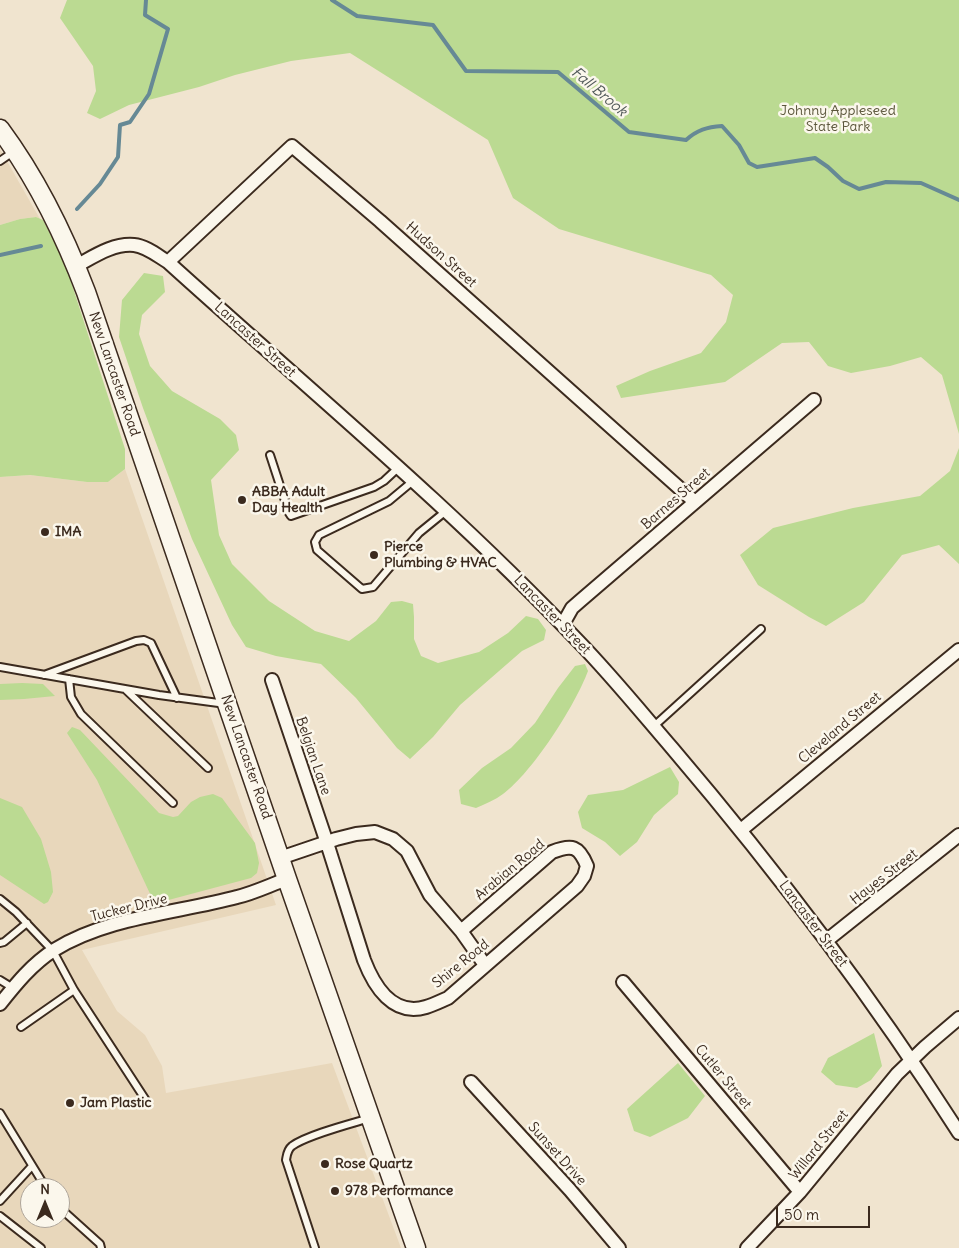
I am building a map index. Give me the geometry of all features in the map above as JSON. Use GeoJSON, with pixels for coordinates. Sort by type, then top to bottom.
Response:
{"type":"FeatureCollection","features":[{"type":"Feature","properties":{"kind":"main road"},"geometry":{"type":"LineString","coordinates":[[0,129],[40,190],[76,266]]}},
{"type":"Feature","properties":{"kind":"main road","name":"New Lancaster Road"},"geometry":{"type":"LineString","coordinates":[[76,266],[416,1248]]}},
{"type":"Feature","properties":{"kind":"street","name":"Hudson Street"},"geometry":{"type":"LineString","coordinates":[[168,262],[292,146],[395,234],[695,502]]}},
{"type":"Feature","properties":{"kind":"street","name":"Lancaster Street"},"geometry":{"type":"LineString","coordinates":[[76,266],[105,250],[134,245],[149,250],[168,262],[478,540],[580,642],[741,830],[826,941],[912,1060],[959,1133]]}},
{"type":"Feature","properties":{"kind":"street","name":"Barnes Street"},"geometry":{"type":"LineString","coordinates":[[563,624],[576,604],[814,400]]}},
{"type":"Feature","properties":{"kind":"street","name":"Cleveland Street"},"geometry":{"type":"LineString","coordinates":[[741,830],[959,650]]}},
{"type":"Feature","properties":{"kind":"street","name":"Belgian Lane"},"geometry":{"type":"LineString","coordinates":[[272,680],[327,842]]}},
{"type":"Feature","properties":{"kind":"street"},"geometry":{"type":"LineString","coordinates":[[280,858],[356,834],[376,832],[393,839],[407,851],[430,895],[461,931],[485,965]]}},
{"type":"Feature","properties":{"kind":"street","name":"Hayes Street"},"geometry":{"type":"LineString","coordinates":[[826,941],[959,836]]}},
{"type":"Feature","properties":{"kind":"street","name":"Shire Road"},"geometry":{"type":"LineString","coordinates":[[327,842],[370,976],[382,994],[391,1002],[409,1009],[425,1008],[448,998],[577,886],[584,876],[587,866],[582,854]]}},
{"type":"Feature","properties":{"kind":"street","name":"Arabian Road"},"geometry":{"type":"LineString","coordinates":[[461,931],[552,852],[565,847],[576,849],[582,854]]}},
{"type":"Feature","properties":{"kind":"street","name":"Tucker Drive"},"geometry":{"type":"LineString","coordinates":[[0,1004],[30,970],[53,951],[76,938],[102,928],[238,897],[287,879]]}},
{"type":"Feature","properties":{"kind":"street","name":"Cutler Street"},"geometry":{"type":"LineString","coordinates":[[623,982],[800,1192]]}},
{"type":"Feature","properties":{"kind":"street","name":"Willard Street"},"geometry":{"type":"LineString","coordinates":[[747,1248],[800,1192],[897,1074],[959,1018]]}},
{"type":"Feature","properties":{"kind":"street","name":"Sunset Drive"},"geometry":{"type":"LineString","coordinates":[[471,1082],[570,1190],[619,1248]]}},
{"type":"Feature","properties":{"kind":"lane"},"geometry":{"type":"LineString","coordinates":[[0,161],[15,150]]}},
{"type":"Feature","properties":{"kind":"lane"},"geometry":{"type":"LineString","coordinates":[[270,455],[291,516],[374,487],[399,468]]}},
{"type":"Feature","properties":{"kind":"lane"},"geometry":{"type":"LineString","coordinates":[[413,481],[389,501],[319,535],[315,542],[317,550],[362,589],[370,589],[419,533],[446,512]]}},
{"type":"Feature","properties":{"kind":"lane"},"geometry":{"type":"LineString","coordinates":[[653,727],[761,629]]}},
{"type":"Feature","properties":{"kind":"lane"},"geometry":{"type":"LineString","coordinates":[[44,675],[93,656],[144,640],[151,643],[177,698]]}},
{"type":"Feature","properties":{"kind":"lane"},"geometry":{"type":"LineString","coordinates":[[0,667],[228,705]]}},
{"type":"Feature","properties":{"kind":"lane"},"geometry":{"type":"LineString","coordinates":[[69,679],[71,696],[80,714],[173,803]]}},
{"type":"Feature","properties":{"kind":"lane"},"geometry":{"type":"LineString","coordinates":[[125,689],[208,768]]}},
{"type":"Feature","properties":{"kind":"lane"},"geometry":{"type":"LineString","coordinates":[[0,899],[16,912],[53,951],[74,990],[147,1102]]}},
{"type":"Feature","properties":{"kind":"lane"},"geometry":{"type":"LineString","coordinates":[[0,943],[4,942],[27,923]]}},
{"type":"Feature","properties":{"kind":"lane"},"geometry":{"type":"LineString","coordinates":[[0,980],[13,988]]}},
{"type":"Feature","properties":{"kind":"lane"},"geometry":{"type":"LineString","coordinates":[[21,1027],[74,990]]}},
{"type":"Feature","properties":{"kind":"lane"},"geometry":{"type":"LineString","coordinates":[[0,1113],[40,1178]]}},
{"type":"Feature","properties":{"kind":"lane"},"geometry":{"type":"LineString","coordinates":[[315,1248],[286,1160],[287,1153],[290,1147],[305,1140],[370,1118]]}},
{"type":"Feature","properties":{"kind":"lane"},"geometry":{"type":"LineString","coordinates":[[0,1201],[32,1166]]}},
{"type":"Feature","properties":{"kind":"lane"},"geometry":{"type":"LineString","coordinates":[[0,1216],[41,1248]]}},
{"type":"Feature","properties":{"kind":"lane"},"geometry":{"type":"LineString","coordinates":[[70,1217],[100,1244],[101,1248]]}},
{"type":"Feature","properties":{"kind":"shaded area"},"geometry":{"type":"Polygon","coordinates":[[[0,149],[40,219],[36,217],[20,219],[0,225],[0,149]]]}},
{"type":"Feature","properties":{"kind":"shaded area"},"geometry":{"type":"Polygon","coordinates":[[[125,469],[276,905],[82,950],[117,1011],[145,1035],[162,1066],[166,1093],[332,1063],[401,1248],[0,1248],[0,477],[30,475],[87,482],[108,482],[125,469]]]}},
{"type":"Feature","properties":{"kind":"green space","name":"Johnny Appleseed State Park"},"geometry":{"type":"Polygon","coordinates":[[[67,0],[959,0],[959,434],[942,375],[921,357],[890,366],[851,373],[828,366],[809,342],[782,343],[725,382],[621,398],[616,386],[650,371],[701,353],[726,322],[733,295],[711,275],[559,229],[513,198],[488,140],[350,53],[291,61],[235,75],[199,87],[129,105],[100,119],[87,113],[96,91],[93,66],[60,18],[67,0]]]}},
{"type":"Feature","properties":{"kind":"green space"},"geometry":{"type":"Polygon","coordinates":[[[36,217],[43,220],[65,263],[125,449],[125,469],[108,482],[87,482],[30,475],[0,477],[0,225],[20,219],[36,217]]]}},
{"type":"Feature","properties":{"kind":"green space"},"geometry":{"type":"Polygon","coordinates":[[[144,273],[163,276],[165,292],[142,315],[139,334],[150,366],[172,391],[220,419],[236,435],[239,450],[211,480],[219,535],[232,564],[269,601],[315,631],[349,641],[376,621],[391,602],[402,601],[413,604],[414,639],[421,656],[438,663],[479,652],[508,633],[526,616],[538,619],[546,630],[544,640],[522,651],[460,705],[433,737],[410,759],[397,748],[356,698],[321,664],[276,656],[246,647],[232,625],[192,539],[143,408],[119,337],[122,300],[144,273]]]}},
{"type":"Feature","properties":{"kind":"green space"},"geometry":{"type":"Polygon","coordinates":[[[959,448],[959,564],[939,545],[902,555],[864,602],[826,626],[758,585],[740,555],[773,528],[853,508],[920,496],[950,471],[959,448]]]}},
{"type":"Feature","properties":{"kind":"green space"},"geometry":{"type":"Polygon","coordinates":[[[585,664],[588,671],[573,702],[552,738],[527,771],[503,794],[490,802],[476,808],[461,804],[459,790],[482,768],[511,748],[535,723],[575,666],[585,664]]]}},
{"type":"Feature","properties":{"kind":"green space"},"geometry":{"type":"Polygon","coordinates":[[[0,684],[43,684],[55,696],[0,700],[0,684]]]}},
{"type":"Feature","properties":{"kind":"green space"},"geometry":{"type":"Polygon","coordinates":[[[72,727],[80,730],[159,813],[173,817],[178,816],[191,802],[200,797],[213,794],[222,798],[255,843],[259,863],[257,873],[251,878],[161,902],[152,898],[97,780],[67,733],[72,727]]]}},
{"type":"Feature","properties":{"kind":"green space"},"geometry":{"type":"Polygon","coordinates":[[[670,767],[679,782],[678,794],[654,815],[637,842],[620,856],[605,842],[582,828],[578,812],[588,795],[623,790],[670,767]]]}},
{"type":"Feature","properties":{"kind":"green space"},"geometry":{"type":"Polygon","coordinates":[[[0,798],[22,807],[41,839],[51,872],[53,892],[48,902],[44,904],[0,875],[0,798]]]}},
{"type":"Feature","properties":{"kind":"green space"},"geometry":{"type":"Polygon","coordinates":[[[874,1033],[882,1066],[871,1080],[857,1088],[836,1085],[821,1072],[828,1058],[874,1033]]]}},
{"type":"Feature","properties":{"kind":"green space"},"geometry":{"type":"Polygon","coordinates":[[[678,1063],[705,1096],[688,1118],[650,1137],[634,1131],[627,1109],[678,1063]]]}},
{"type":"Feature","properties":{"kind":"waterway"},"geometry":{"type":"LineString","coordinates":[[77,209],[100,184],[118,157],[120,125],[130,122],[149,94],[168,29],[145,15],[146,0]]}},
{"type":"Feature","properties":{"kind":"waterway","name":"Fall Brook"},"geometry":{"type":"LineString","coordinates":[[332,0],[357,16],[433,25],[466,71],[558,72],[629,132],[686,140],[703,130],[722,126],[739,145],[749,163],[757,167],[815,158],[843,181],[859,189],[886,182],[921,183],[959,200]]}},
{"type":"Feature","properties":{"kind":"waterway"},"geometry":{"type":"LineString","coordinates":[[0,255],[41,246]]}},
{"type":"Feature","properties":{"kind":"place","name":"ABBA Adult Day Health"},"geometry":{"type":"Point","coordinates":[242,500]}},
{"type":"Feature","properties":{"kind":"place","name":"IMA"},"geometry":{"type":"Point","coordinates":[45,532]}},
{"type":"Feature","properties":{"kind":"place","name":"Pierce Plumbing & HVAC"},"geometry":{"type":"Point","coordinates":[374,555]}},
{"type":"Feature","properties":{"kind":"place","name":"Jam Plastic"},"geometry":{"type":"Point","coordinates":[70,1103]}},
{"type":"Feature","properties":{"kind":"place","name":"Rose Quartz"},"geometry":{"type":"Point","coordinates":[325,1164]}},
{"type":"Feature","properties":{"kind":"place","name":"978 Performance"},"geometry":{"type":"Point","coordinates":[335,1191]}}]}
